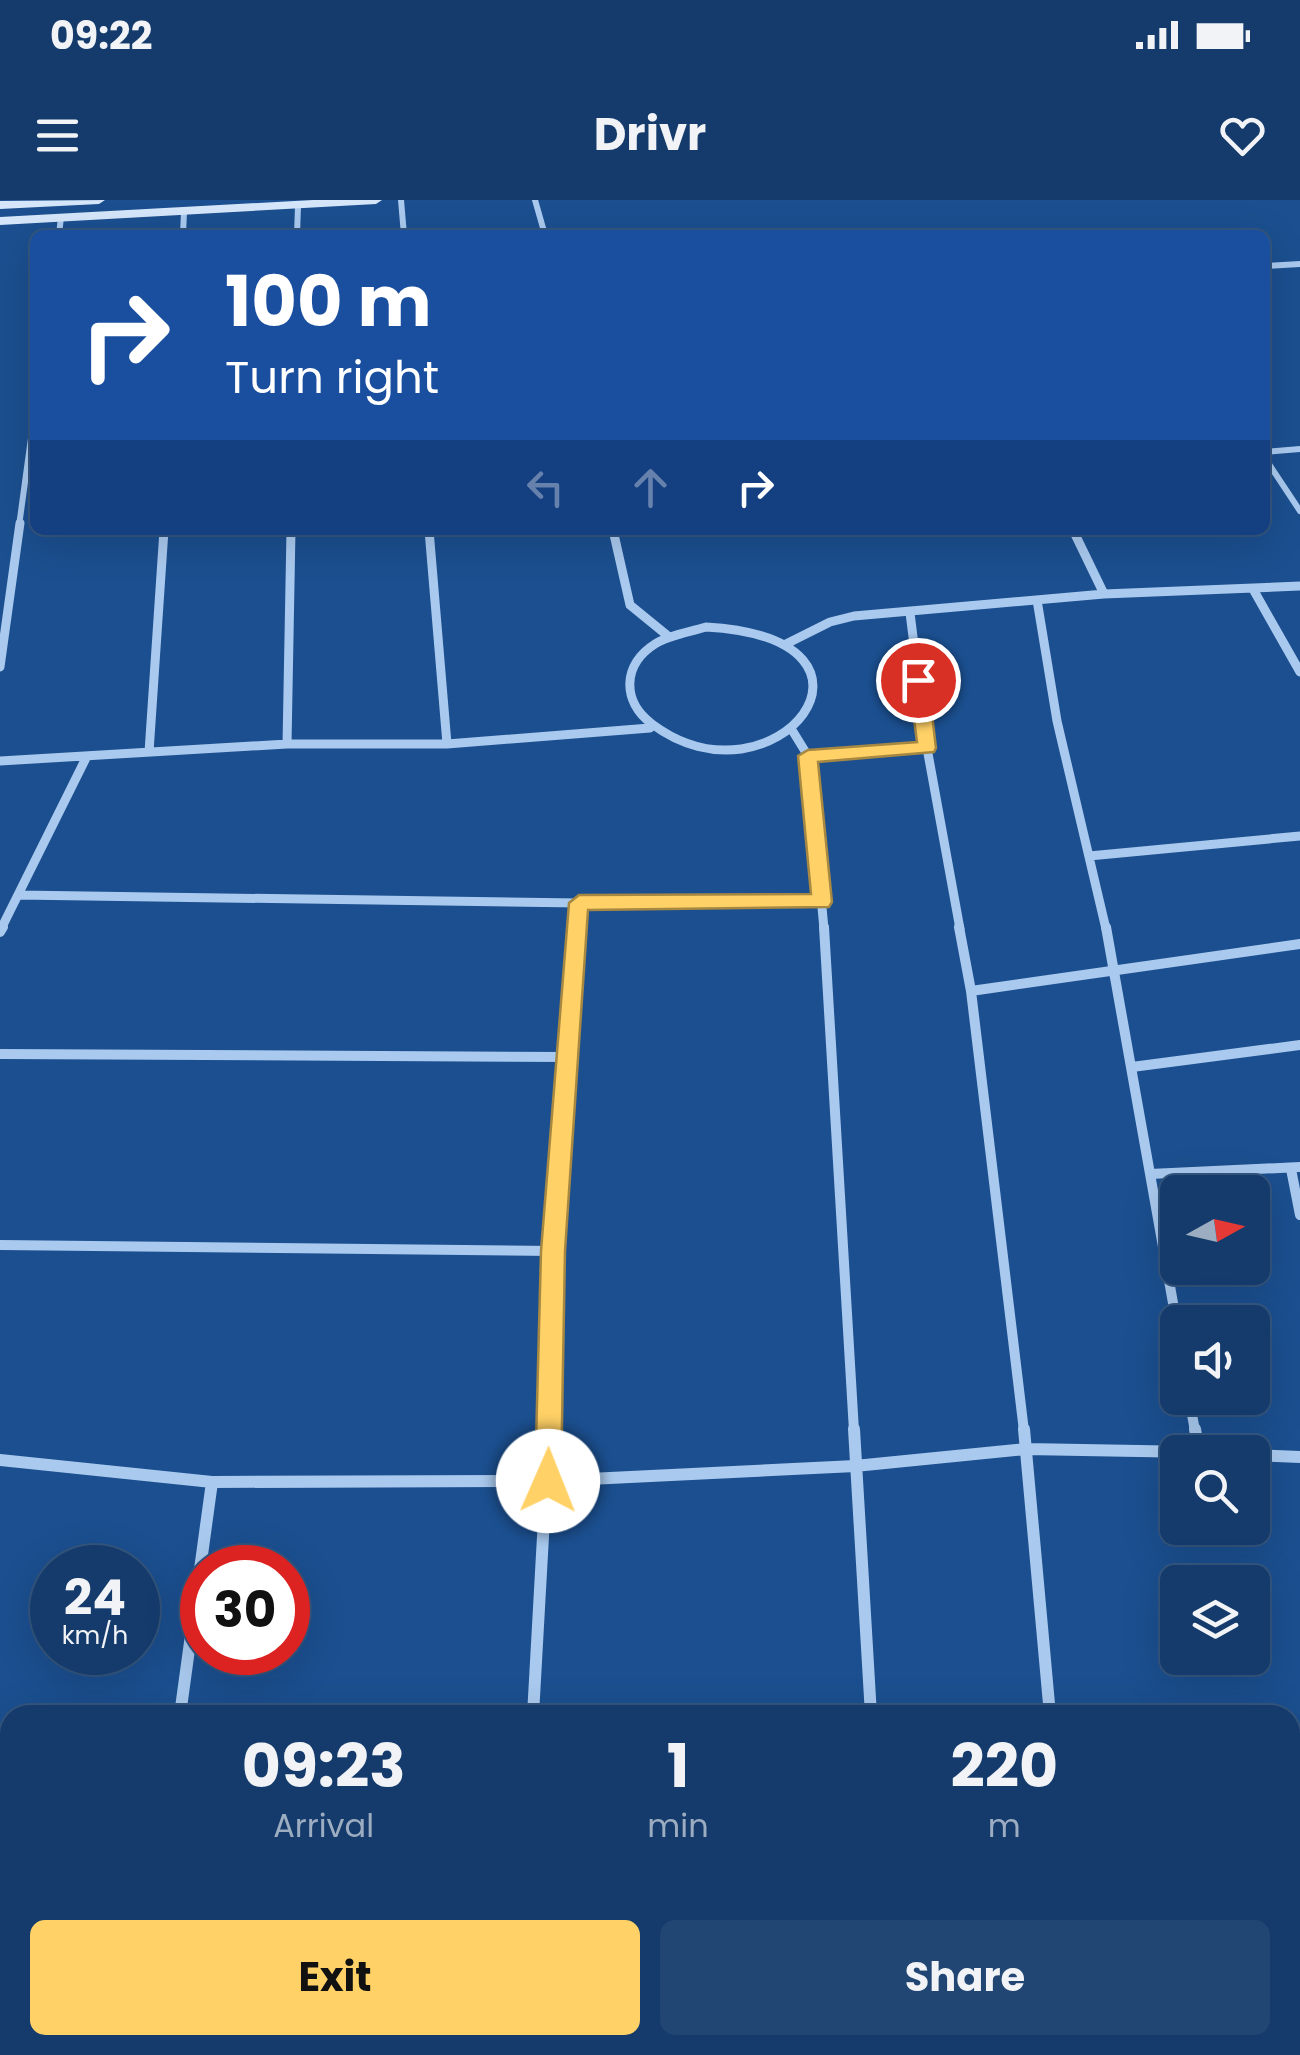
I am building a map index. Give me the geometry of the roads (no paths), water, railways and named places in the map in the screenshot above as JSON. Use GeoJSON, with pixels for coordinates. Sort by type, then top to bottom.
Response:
{"type":"FeatureCollection","features":[{"type":"Feature","properties":{"kind":"street"},"geometry":{"type":"LineString","coordinates":[[0,206],[100,200]]}},
{"type":"Feature","properties":{"kind":"street"},"geometry":{"type":"LineString","coordinates":[[0,221],[184,206],[298,206],[376,200]]}},
{"type":"Feature","properties":{"kind":"street"},"geometry":{"type":"LineString","coordinates":[[401,200],[404,230]]}},
{"type":"Feature","properties":{"kind":"street"},"geometry":{"type":"LineString","coordinates":[[535,200],[544,230]]}},
{"type":"Feature","properties":{"kind":"street"},"geometry":{"type":"LineString","coordinates":[[297,230],[298,206]]}},
{"type":"Feature","properties":{"kind":"street"},"geometry":{"type":"LineString","coordinates":[[59,230],[61,218]]}},
{"type":"Feature","properties":{"kind":"street"},"geometry":{"type":"LineString","coordinates":[[1270,266],[1300,264]]}},
{"type":"Feature","properties":{"kind":"street"},"geometry":{"type":"LineString","coordinates":[[0,667],[30,446]]}},
{"type":"Feature","properties":{"kind":"street"},"geometry":{"type":"LineString","coordinates":[[1270,454],[1300,449]]}},
{"type":"Feature","properties":{"kind":"street"},"geometry":{"type":"LineString","coordinates":[[1270,463],[1300,511]]}},
{"type":"Feature","properties":{"kind":"street"},"geometry":{"type":"LineString","coordinates":[[150,752],[164,535]]}},
{"type":"Feature","properties":{"kind":"street"},"geometry":{"type":"LineString","coordinates":[[287,744],[292,535]]}},
{"type":"Feature","properties":{"kind":"street"},"geometry":{"type":"LineString","coordinates":[[429,535],[447,744]]}},
{"type":"Feature","properties":{"kind":"street"},"geometry":{"type":"LineString","coordinates":[[614,535],[630,605],[668,636]]}},
{"type":"Feature","properties":{"kind":"street"},"geometry":{"type":"LineString","coordinates":[[1075,535],[1104,594]]}},
{"type":"Feature","properties":{"kind":"street"},"geometry":{"type":"LineString","coordinates":[[786,644],[830,622],[910,612],[1104,594],[1300,586]]}},
{"type":"Feature","properties":{"kind":"street"},"geometry":{"type":"LineString","coordinates":[[1252,588],[1300,672]]}},
{"type":"Feature","properties":{"kind":"street"},"geometry":{"type":"LineString","coordinates":[[1037,600],[1057,720],[1116,970],[1173,1305]]}},
{"type":"Feature","properties":{"kind":"street"},"geometry":{"type":"LineString","coordinates":[[910,612],[927,748],[971,990],[1026,1449],[1049,1705]]}},
{"type":"Feature","properties":{"kind":"street"},"geometry":{"type":"LineString","coordinates":[[0,760],[287,744],[447,744],[650,728],[686,744],[718,749],[751,746],[792,730],[814,702],[815,682],[806,662],[786,644],[735,628],[706,627],[668,636],[636,659],[628,678],[628,697],[650,728]]}},
{"type":"Feature","properties":{"kind":"street"},"geometry":{"type":"LineString","coordinates":[[792,730],[808,756],[822,902],[869,1705]]}},
{"type":"Feature","properties":{"kind":"street"},"geometry":{"type":"LineString","coordinates":[[808,756],[927,748]]}},
{"type":"Feature","properties":{"kind":"street"},"geometry":{"type":"LineString","coordinates":[[0,932],[88,756]]}},
{"type":"Feature","properties":{"kind":"street"},"geometry":{"type":"LineString","coordinates":[[1089,856],[1300,836]]}},
{"type":"Feature","properties":{"kind":"street"},"geometry":{"type":"LineString","coordinates":[[18,895],[579,903],[822,902]]}},
{"type":"Feature","properties":{"kind":"street"},"geometry":{"type":"LineString","coordinates":[[535,1705],[548,1481],[553,1251],[579,903]]}},
{"type":"Feature","properties":{"kind":"street"},"geometry":{"type":"LineString","coordinates":[[971,990],[1300,944]]}},
{"type":"Feature","properties":{"kind":"street"},"geometry":{"type":"LineString","coordinates":[[1132,1067],[1300,1046]]}},
{"type":"Feature","properties":{"kind":"street"},"geometry":{"type":"LineString","coordinates":[[0,1054],[566,1057]]}},
{"type":"Feature","properties":{"kind":"street"},"geometry":{"type":"LineString","coordinates":[[1150,1174],[1296,1168],[1300,1215]]}},
{"type":"Feature","properties":{"kind":"street"},"geometry":{"type":"LineString","coordinates":[[0,1245],[553,1251]]}},
{"type":"Feature","properties":{"kind":"street"},"geometry":{"type":"LineString","coordinates":[[0,1460],[212,1482],[548,1481],[855,1466],[1026,1449],[1160,1451]]}},
{"type":"Feature","properties":{"kind":"street"},"geometry":{"type":"LineString","coordinates":[[1270,1455],[1300,1456]]}},
{"type":"Feature","properties":{"kind":"street"},"geometry":{"type":"LineString","coordinates":[[181,1705],[212,1482]]}}]}
